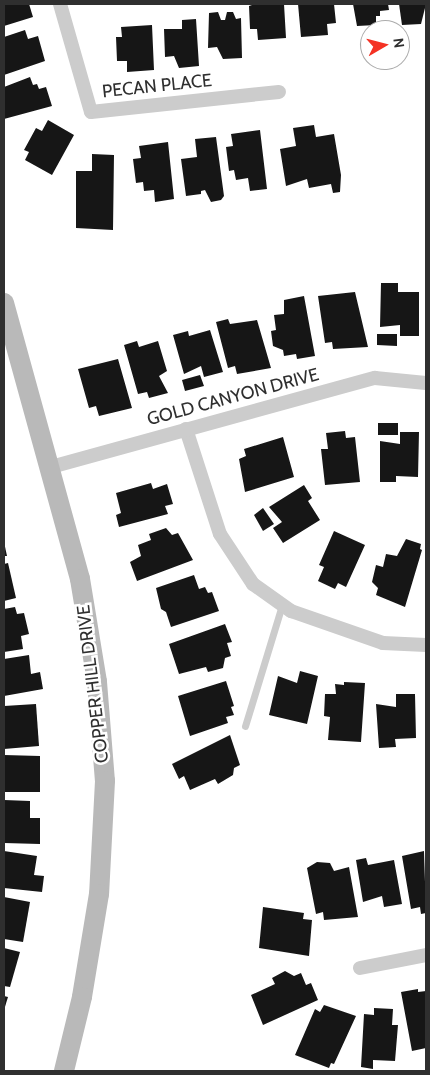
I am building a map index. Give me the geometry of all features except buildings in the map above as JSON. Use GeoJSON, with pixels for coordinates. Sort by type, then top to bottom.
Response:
{"type":"FeatureCollection","features":[{"type":"Feature","properties":{"kind":"main road","name":"COPPER HILL DRIVE"},"geometry":{"type":"LineString","coordinates":[[4,303],[51,467],[81,588],[97,682],[105,781],[99,894],[82,997],[64,1071]]}},
{"type":"Feature","properties":{"kind":"street","name":"PECAN PLACE"},"geometry":{"type":"LineString","coordinates":[[60,4],[91,112],[279,92]]}},
{"type":"Feature","properties":{"kind":"street","name":"GOLD CANYON DRIVE"},"geometry":{"type":"LineString","coordinates":[[51,467],[375,378],[426,383]]}},
{"type":"Feature","properties":{"kind":"street"},"geometry":{"type":"LineString","coordinates":[[186,429],[220,534],[253,584],[291,612],[383,643],[426,645]]}},
{"type":"Feature","properties":{"kind":"street"},"geometry":{"type":"LineString","coordinates":[[360,968],[426,955]]}},
{"type":"Feature","properties":{"kind":"lane"},"geometry":{"type":"LineString","coordinates":[[245,726],[282,606]]}}]}
